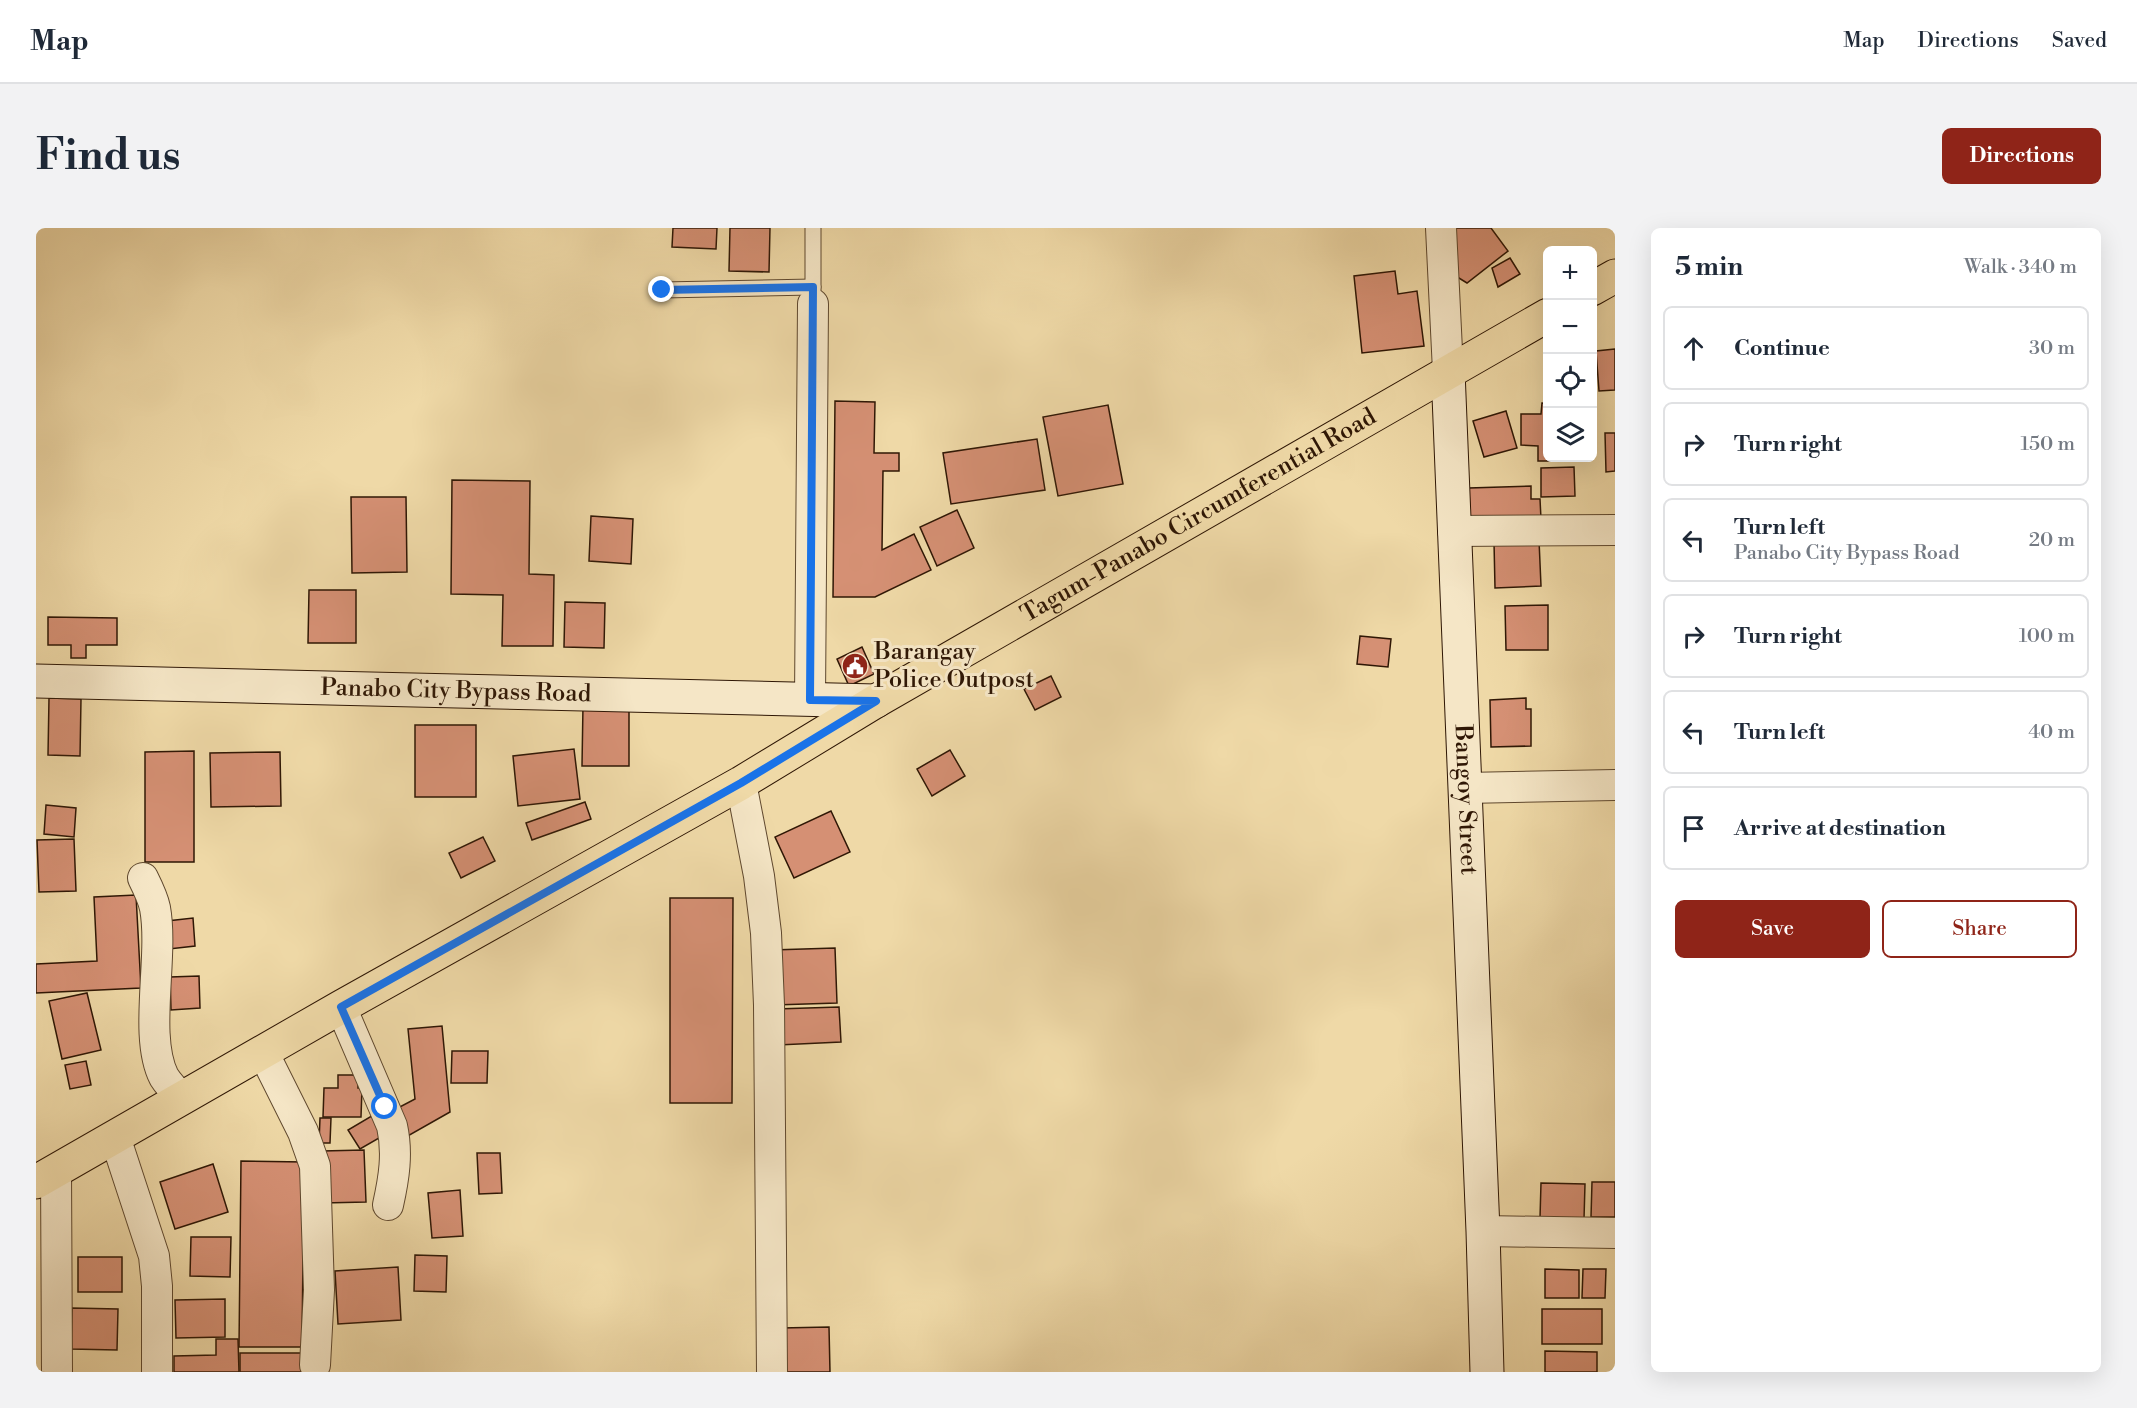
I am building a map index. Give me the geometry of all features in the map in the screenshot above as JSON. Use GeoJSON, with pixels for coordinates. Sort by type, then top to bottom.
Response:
{"type":"FeatureCollection","features":[{"type":"Feature","properties":{"kind":"main road"},"geometry":{"type":"LineString","coordinates":[[1597,287],[1615,276]]}},
{"type":"Feature","properties":{"kind":"main road","name":"Tagum-Panabo Circumferential Road"},"geometry":{"type":"LineString","coordinates":[[46,1176],[341,1007],[741,783],[876,701],[1543,318]]}},
{"type":"Feature","properties":{"kind":"main road","name":"Bangoy Street"},"geometry":{"type":"LineString","coordinates":[[1448,371],[1484,1231],[1487,1372]]}},
{"type":"Feature","properties":{"kind":"main road","name":"Panabo City Bypass Road"},"geometry":{"type":"LineString","coordinates":[[36,681],[876,701]]}},
{"type":"Feature","properties":{"kind":"street","name":"Bangoy Street"},"geometry":{"type":"LineString","coordinates":[[1441,228],[1448,371]]}},
{"type":"Feature","properties":{"kind":"street"},"geometry":{"type":"LineString","coordinates":[[810,700],[813,295]]}},
{"type":"Feature","properties":{"kind":"street"},"geometry":{"type":"LineString","coordinates":[[1453,531],[1615,530]]}},
{"type":"Feature","properties":{"kind":"street"},"geometry":{"type":"LineString","coordinates":[[741,783],[759,876],[766,933],[769,1017],[772,1372]]}},
{"type":"Feature","properties":{"kind":"street"},"geometry":{"type":"LineString","coordinates":[[1465,788],[1615,785]]}},
{"type":"Feature","properties":{"kind":"street"},"geometry":{"type":"LineString","coordinates":[[143,878],[155,908],[158,937],[156,1041],[159,1062],[165,1078],[182,1098]]}},
{"type":"Feature","properties":{"kind":"street"},"geometry":{"type":"LineString","coordinates":[[341,1007],[392,1126],[396,1163],[388,1205]]}},
{"type":"Feature","properties":{"kind":"street"},"geometry":{"type":"LineString","coordinates":[[263,1052],[303,1132],[315,1166],[320,1290],[315,1365]]}},
{"type":"Feature","properties":{"kind":"street"},"geometry":{"type":"LineString","coordinates":[[115,1137],[154,1256],[157,1286],[157,1372]]}},
{"type":"Feature","properties":{"kind":"street"},"geometry":{"type":"LineString","coordinates":[[46,1176],[57,1372]]}},
{"type":"Feature","properties":{"kind":"street"},"geometry":{"type":"LineString","coordinates":[[1484,1231],[1615,1233]]}},
{"type":"Feature","properties":{"kind":"lane"},"geometry":{"type":"LineString","coordinates":[[662,290],[813,295],[813,228]]}},
{"type":"Feature","properties":{"kind":"building"},"geometry":{"type":"Polygon","coordinates":[[[673,228],[717,228],[716,249],[672,247],[673,228]]]}},
{"type":"Feature","properties":{"kind":"building"},"geometry":{"type":"Polygon","coordinates":[[[730,228],[770,228],[769,272],[729,271],[730,228]]]}},
{"type":"Feature","properties":{"kind":"building"},"geometry":{"type":"Polygon","coordinates":[[[1456,228],[1491,228],[1508,251],[1467,283],[1454,275],[1456,228]]]}},
{"type":"Feature","properties":{"kind":"building"},"geometry":{"type":"Polygon","coordinates":[[[1510,258],[1520,274],[1498,287],[1492,268],[1510,258]]]}},
{"type":"Feature","properties":{"kind":"building"},"geometry":{"type":"Polygon","coordinates":[[[1395,271],[1398,294],[1417,291],[1424,346],[1362,353],[1354,276],[1395,271]]]}},
{"type":"Feature","properties":{"kind":"building"},"geometry":{"type":"Polygon","coordinates":[[[1615,349],[1615,390],[1599,391],[1597,351],[1615,349]]]}},
{"type":"Feature","properties":{"kind":"building"},"geometry":{"type":"Polygon","coordinates":[[[835,401],[875,402],[874,453],[899,453],[899,471],[883,471],[882,550],[914,534],[931,570],[875,597],[833,597],[835,401]]]}},
{"type":"Feature","properties":{"kind":"building"},"geometry":{"type":"Polygon","coordinates":[[[1542,403],[1543,461],[1538,461],[1538,446],[1521,445],[1521,414],[1541,414],[1542,403]]]}},
{"type":"Feature","properties":{"kind":"building"},"geometry":{"type":"Polygon","coordinates":[[[1108,405],[1123,484],[1058,496],[1043,417],[1108,405]]]}},
{"type":"Feature","properties":{"kind":"building"},"geometry":{"type":"Polygon","coordinates":[[[1506,411],[1517,448],[1484,457],[1473,421],[1506,411]]]}},
{"type":"Feature","properties":{"kind":"building"},"geometry":{"type":"Polygon","coordinates":[[[1605,433],[1615,433],[1615,471],[1606,472],[1605,433]]]}},
{"type":"Feature","properties":{"kind":"building"},"geometry":{"type":"Polygon","coordinates":[[[1037,439],[1045,490],[951,504],[943,453],[1037,439]]]}},
{"type":"Feature","properties":{"kind":"building"},"geometry":{"type":"Polygon","coordinates":[[[1574,467],[1575,496],[1541,497],[1541,468],[1574,467]]]}},
{"type":"Feature","properties":{"kind":"building"},"geometry":{"type":"Polygon","coordinates":[[[452,480],[530,481],[529,574],[554,575],[553,646],[502,646],[503,595],[451,594],[452,480]]]}},
{"type":"Feature","properties":{"kind":"building"},"geometry":{"type":"Polygon","coordinates":[[[1531,486],[1531,499],[1540,499],[1541,519],[1470,521],[1469,488],[1531,486]]]}},
{"type":"Feature","properties":{"kind":"building"},"geometry":{"type":"Polygon","coordinates":[[[351,497],[406,497],[407,572],[352,573],[351,497]]]}},
{"type":"Feature","properties":{"kind":"building"},"geometry":{"type":"Polygon","coordinates":[[[957,510],[974,548],[937,566],[920,527],[957,510]]]}},
{"type":"Feature","properties":{"kind":"building"},"geometry":{"type":"Polygon","coordinates":[[[591,516],[633,519],[631,564],[589,561],[591,516]]]}},
{"type":"Feature","properties":{"kind":"building"},"geometry":{"type":"Polygon","coordinates":[[[1539,540],[1541,586],[1495,588],[1494,542],[1539,540]]]}},
{"type":"Feature","properties":{"kind":"building"},"geometry":{"type":"Polygon","coordinates":[[[309,590],[356,590],[356,643],[308,643],[309,590]]]}},
{"type":"Feature","properties":{"kind":"building"},"geometry":{"type":"Polygon","coordinates":[[[565,602],[605,603],[604,648],[564,647],[565,602]]]}},
{"type":"Feature","properties":{"kind":"building"},"geometry":{"type":"Polygon","coordinates":[[[1548,605],[1548,650],[1506,650],[1505,606],[1548,605]]]}},
{"type":"Feature","properties":{"kind":"building"},"geometry":{"type":"Polygon","coordinates":[[[48,617],[117,618],[117,645],[86,645],[86,658],[71,658],[71,645],[48,645],[48,617]]]}},
{"type":"Feature","properties":{"kind":"building"},"geometry":{"type":"Polygon","coordinates":[[[1360,636],[1391,639],[1388,667],[1357,664],[1360,636]]]}},
{"type":"Feature","properties":{"kind":"building","name":"Barangay Police Outpost"},"geometry":{"type":"Polygon","coordinates":[[[862,647],[874,674],[849,686],[837,659],[862,647]]]}},
{"type":"Feature","properties":{"kind":"building"},"geometry":{"type":"Polygon","coordinates":[[[1051,676],[1061,697],[1035,710],[1024,689],[1051,676]]]}},
{"type":"Feature","properties":{"kind":"building"},"geometry":{"type":"Polygon","coordinates":[[[49,698],[81,699],[80,756],[48,755],[49,698]]]}},
{"type":"Feature","properties":{"kind":"building"},"geometry":{"type":"Polygon","coordinates":[[[1526,698],[1526,709],[1531,709],[1531,746],[1491,747],[1490,700],[1526,698]]]}},
{"type":"Feature","properties":{"kind":"building"},"geometry":{"type":"Polygon","coordinates":[[[583,705],[629,705],[629,766],[582,766],[583,705]]]}},
{"type":"Feature","properties":{"kind":"building"},"geometry":{"type":"Polygon","coordinates":[[[415,725],[476,725],[476,797],[415,797],[415,725]]]}},
{"type":"Feature","properties":{"kind":"building"},"geometry":{"type":"Polygon","coordinates":[[[574,749],[580,799],[518,806],[513,756],[574,749]]]}},
{"type":"Feature","properties":{"kind":"building"},"geometry":{"type":"Polygon","coordinates":[[[950,750],[965,776],[932,796],[917,769],[950,750]]]}},
{"type":"Feature","properties":{"kind":"building"},"geometry":{"type":"Polygon","coordinates":[[[194,751],[194,862],[145,862],[145,752],[194,751]]]}},
{"type":"Feature","properties":{"kind":"building"},"geometry":{"type":"Polygon","coordinates":[[[280,752],[281,806],[211,807],[210,753],[280,752]]]}},
{"type":"Feature","properties":{"kind":"building"},"geometry":{"type":"Polygon","coordinates":[[[585,802],[591,819],[532,840],[526,823],[585,802]]]}},
{"type":"Feature","properties":{"kind":"building"},"geometry":{"type":"Polygon","coordinates":[[[46,805],[76,808],[74,837],[44,834],[46,805]]]}},
{"type":"Feature","properties":{"kind":"building"},"geometry":{"type":"Polygon","coordinates":[[[831,811],[850,852],[794,878],[775,837],[831,811]]]}},
{"type":"Feature","properties":{"kind":"building"},"geometry":{"type":"Polygon","coordinates":[[[483,837],[495,861],[461,878],[449,853],[483,837]]]}},
{"type":"Feature","properties":{"kind":"building"},"geometry":{"type":"Polygon","coordinates":[[[74,839],[76,891],[39,892],[37,840],[74,839]]]}},
{"type":"Feature","properties":{"kind":"building"},"geometry":{"type":"Polygon","coordinates":[[[136,895],[141,988],[36,993],[36,964],[97,961],[94,897],[136,895]]]}},
{"type":"Feature","properties":{"kind":"building"},"geometry":{"type":"Polygon","coordinates":[[[670,898],[733,898],[732,1103],[670,1103],[670,898]]]}},
{"type":"Feature","properties":{"kind":"building"},"geometry":{"type":"Polygon","coordinates":[[[193,918],[195,946],[169,949],[167,921],[193,918]]]}},
{"type":"Feature","properties":{"kind":"building"},"geometry":{"type":"Polygon","coordinates":[[[835,948],[837,1003],[774,1005],[772,950],[835,948]]]}},
{"type":"Feature","properties":{"kind":"building"},"geometry":{"type":"Polygon","coordinates":[[[199,976],[200,1008],[171,1010],[170,977],[199,976]]]}},
{"type":"Feature","properties":{"kind":"building"},"geometry":{"type":"Polygon","coordinates":[[[87,993],[101,1050],[62,1059],[49,1001],[87,993]]]}},
{"type":"Feature","properties":{"kind":"building"},"geometry":{"type":"Polygon","coordinates":[[[839,1007],[841,1042],[778,1045],[776,1009],[839,1007]]]}},
{"type":"Feature","properties":{"kind":"building"},"geometry":{"type":"Polygon","coordinates":[[[442,1026],[450,1112],[406,1137],[392,1111],[415,1099],[408,1029],[442,1026]]]}},
{"type":"Feature","properties":{"kind":"building"},"geometry":{"type":"Polygon","coordinates":[[[452,1051],[488,1051],[487,1083],[451,1083],[452,1051]]]}},
{"type":"Feature","properties":{"kind":"building"},"geometry":{"type":"Polygon","coordinates":[[[86,1061],[91,1085],[70,1089],[65,1065],[86,1061]]]}},
{"type":"Feature","properties":{"kind":"building"},"geometry":{"type":"Polygon","coordinates":[[[338,1075],[358,1075],[358,1088],[362,1088],[361,1117],[323,1117],[324,1088],[338,1088],[338,1075]]]}},
{"type":"Feature","properties":{"kind":"building"},"geometry":{"type":"Polygon","coordinates":[[[375,1114],[386,1134],[360,1149],[348,1130],[375,1114]]]}},
{"type":"Feature","properties":{"kind":"building"},"geometry":{"type":"Polygon","coordinates":[[[320,1118],[331,1118],[330,1143],[319,1143],[320,1118]]]}},
{"type":"Feature","properties":{"kind":"building"},"geometry":{"type":"Polygon","coordinates":[[[364,1150],[366,1202],[323,1203],[322,1151],[364,1150]]]}},
{"type":"Feature","properties":{"kind":"building"},"geometry":{"type":"Polygon","coordinates":[[[477,1153],[500,1153],[502,1193],[479,1194],[477,1153]]]}},
{"type":"Feature","properties":{"kind":"building"},"geometry":{"type":"Polygon","coordinates":[[[241,1161],[304,1162],[302,1347],[239,1347],[241,1161]]]}},
{"type":"Feature","properties":{"kind":"building"},"geometry":{"type":"Polygon","coordinates":[[[213,1164],[228,1212],[175,1229],[160,1182],[213,1164]]]}},
{"type":"Feature","properties":{"kind":"building"},"geometry":{"type":"Polygon","coordinates":[[[1592,1182],[1615,1182],[1615,1217],[1591,1217],[1592,1182]]]}},
{"type":"Feature","properties":{"kind":"building"},"geometry":{"type":"Polygon","coordinates":[[[1541,1183],[1585,1184],[1584,1219],[1540,1218],[1541,1183]]]}},
{"type":"Feature","properties":{"kind":"building"},"geometry":{"type":"Polygon","coordinates":[[[460,1190],[463,1236],[432,1238],[428,1193],[460,1190]]]}},
{"type":"Feature","properties":{"kind":"building"},"geometry":{"type":"Polygon","coordinates":[[[191,1237],[231,1237],[230,1277],[190,1276],[191,1237]]]}},
{"type":"Feature","properties":{"kind":"building"},"geometry":{"type":"Polygon","coordinates":[[[415,1255],[447,1256],[446,1292],[414,1291],[415,1255]]]}},
{"type":"Feature","properties":{"kind":"building"},"geometry":{"type":"Polygon","coordinates":[[[78,1257],[122,1257],[122,1292],[78,1292],[78,1257]]]}},
{"type":"Feature","properties":{"kind":"building"},"geometry":{"type":"Polygon","coordinates":[[[398,1267],[401,1320],[338,1324],[335,1271],[398,1267]]]}},
{"type":"Feature","properties":{"kind":"building"},"geometry":{"type":"Polygon","coordinates":[[[1545,1269],[1579,1270],[1579,1298],[1545,1298],[1545,1269]]]}},
{"type":"Feature","properties":{"kind":"building"},"geometry":{"type":"Polygon","coordinates":[[[1583,1269],[1606,1269],[1605,1298],[1582,1298],[1583,1269]]]}},
{"type":"Feature","properties":{"kind":"building"},"geometry":{"type":"Polygon","coordinates":[[[225,1299],[225,1337],[176,1338],[175,1300],[225,1299]]]}},
{"type":"Feature","properties":{"kind":"building"},"geometry":{"type":"Polygon","coordinates":[[[72,1308],[118,1309],[117,1350],[71,1349],[72,1308]]]}},
{"type":"Feature","properties":{"kind":"building"},"geometry":{"type":"Polygon","coordinates":[[[1542,1309],[1602,1309],[1602,1344],[1542,1344],[1542,1309]]]}},
{"type":"Feature","properties":{"kind":"building"},"geometry":{"type":"Polygon","coordinates":[[[829,1327],[830,1372],[782,1372],[781,1328],[829,1327]]]}},
{"type":"Feature","properties":{"kind":"building"},"geometry":{"type":"Polygon","coordinates":[[[216,1339],[238,1339],[239,1372],[174,1372],[174,1356],[216,1355],[216,1339]]]}},
{"type":"Feature","properties":{"kind":"building"},"geometry":{"type":"Polygon","coordinates":[[[1545,1351],[1597,1352],[1597,1372],[1545,1372],[1545,1351]]]}},
{"type":"Feature","properties":{"kind":"building"},"geometry":{"type":"Polygon","coordinates":[[[240,1353],[301,1353],[301,1372],[240,1372],[240,1353]]]}},
{"type":"Feature","properties":{"kind":"place","name":"Barangay Police Outpost"},"geometry":{"type":"Point","coordinates":[855,666]}},
{"type":"Feature","properties":{"kind":"route"},"geometry":{"type":"LineString","coordinates":[[385,1107],[341,1007],[741,783],[876,701],[810,700],[813,287],[662,290]]}}]}
